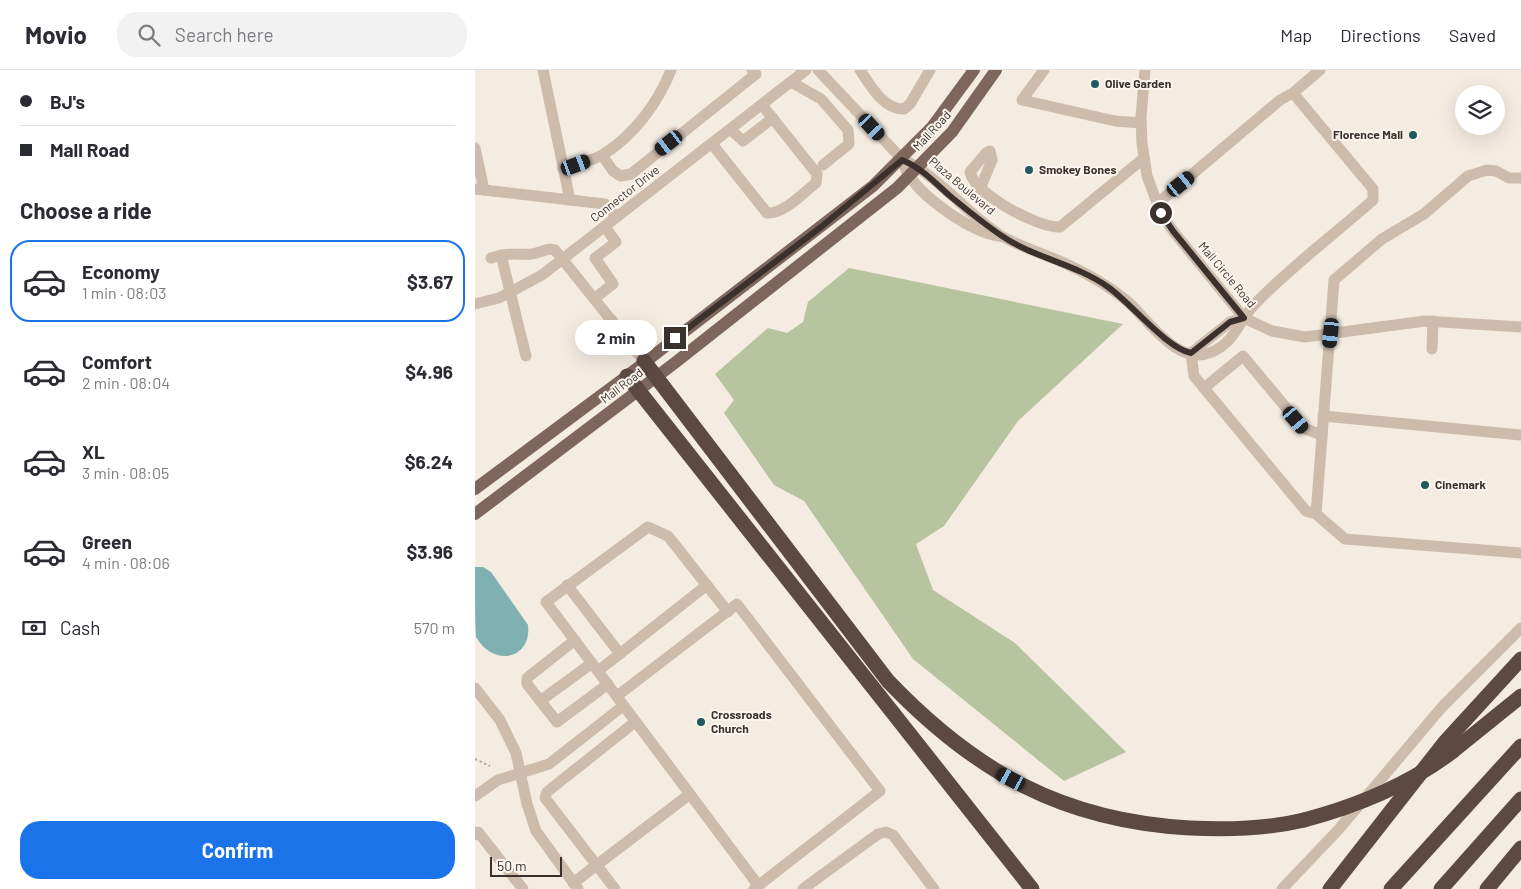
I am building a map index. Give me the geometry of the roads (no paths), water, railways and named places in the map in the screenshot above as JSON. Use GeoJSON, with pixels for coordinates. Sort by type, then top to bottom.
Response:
{"type":"FeatureCollection","features":[{"type":"Feature","properties":{"kind":"highway"},"geometry":{"type":"LineString","coordinates":[[644,361],[888,681],[921,715],[973,757],[1052,800],[1078,810],[1130,822],[1175,827],[1223,829],[1271,826],[1304,820],[1377,796],[1438,763],[1521,696]]}},
{"type":"Feature","properties":{"kind":"highway"},"geometry":{"type":"LineString","coordinates":[[627,376],[1032,889]]}},
{"type":"Feature","properties":{"kind":"highway"},"geometry":{"type":"LineString","coordinates":[[1330,889],[1445,742],[1521,659]]}},
{"type":"Feature","properties":{"kind":"highway"},"geometry":{"type":"LineString","coordinates":[[1391,889],[1521,746]]}},
{"type":"Feature","properties":{"kind":"highway"},"geometry":{"type":"LineString","coordinates":[[1441,889],[1521,799]]}},
{"type":"Feature","properties":{"kind":"highway"},"geometry":{"type":"LineString","coordinates":[[1487,889],[1521,848]]}},
{"type":"Feature","properties":{"kind":"highway"},"geometry":{"type":"LineString","coordinates":[[1002,850],[1020,889]]}},
{"type":"Feature","properties":{"kind":"main road","name":"Mall Road"},"geometry":{"type":"LineString","coordinates":[[475,489],[627,376],[644,361],[821,227],[902,160],[932,127],[974,70]]}},
{"type":"Feature","properties":{"kind":"main road","name":"Mall Road"},"geometry":{"type":"LineString","coordinates":[[475,514],[657,378],[833,240],[908,176],[952,132],[996,70]]}},
{"type":"Feature","properties":{"kind":"street"},"geometry":{"type":"LineString","coordinates":[[543,70],[569,200]]}},
{"type":"Feature","properties":{"kind":"street"},"geometry":{"type":"LineString","coordinates":[[563,169],[602,155],[624,139],[654,105],[671,70]]}},
{"type":"Feature","properties":{"kind":"street"},"geometry":{"type":"LineString","coordinates":[[602,155],[613,171],[621,176],[631,174],[756,74],[752,70]]}},
{"type":"Feature","properties":{"kind":"street","name":"Connector Drive"},"geometry":{"type":"LineString","coordinates":[[475,304],[499,298],[542,275],[731,130],[805,70]]}},
{"type":"Feature","properties":{"kind":"street","name":"Plaza Boulevard"},"geometry":{"type":"LineString","coordinates":[[819,70],[902,160],[908,176],[954,216],[980,232],[1003,237],[1077,269],[1106,285],[1135,308],[1170,344],[1191,353]]}},
{"type":"Feature","properties":{"kind":"street"},"geometry":{"type":"LineString","coordinates":[[860,70],[886,103],[896,110],[904,109],[910,104],[930,70]]}},
{"type":"Feature","properties":{"kind":"street"},"geometry":{"type":"LineString","coordinates":[[867,70],[889,96],[899,103],[886,103]]}},
{"type":"Feature","properties":{"kind":"street"},"geometry":{"type":"LineString","coordinates":[[1044,70],[1023,100],[1115,121],[1141,123]]}},
{"type":"Feature","properties":{"kind":"street","name":"Mall Circle Road"},"geometry":{"type":"LineString","coordinates":[[1145,70],[1141,123],[1147,176],[1158,203],[1173,231],[1244,318],[1260,327],[1289,336],[1319,336],[1433,321],[1521,327]]}},
{"type":"Feature","properties":{"kind":"street"},"geometry":{"type":"LineString","coordinates":[[1158,203],[1280,100],[1293,93],[1320,70]]}},
{"type":"Feature","properties":{"kind":"street"},"geometry":{"type":"LineString","coordinates":[[791,82],[821,99],[848,130],[849,144],[823,165]]}},
{"type":"Feature","properties":{"kind":"street"},"geometry":{"type":"LineString","coordinates":[[1293,93],[1373,189],[1373,200],[1273,287],[1253,306],[1244,318],[1230,322],[1191,353],[1194,376],[1306,511],[1315,514],[1345,539],[1521,553]]}},
{"type":"Feature","properties":{"kind":"street"},"geometry":{"type":"LineString","coordinates":[[712,144],[767,213],[776,214],[816,183],[817,174],[763,105]]}},
{"type":"Feature","properties":{"kind":"street"},"geometry":{"type":"LineString","coordinates":[[731,130],[743,141],[773,118]]}},
{"type":"Feature","properties":{"kind":"street"},"geometry":{"type":"LineString","coordinates":[[475,148],[480,190],[605,204],[617,217]]}},
{"type":"Feature","properties":{"kind":"street"},"geometry":{"type":"LineString","coordinates":[[980,189],[1003,204],[1051,227],[1061,226],[1144,158]]}},
{"type":"Feature","properties":{"kind":"street","name":"Plaza Boulevard"},"geometry":{"type":"LineString","coordinates":[[902,160],[918,166],[958,202],[1003,237]]}},
{"type":"Feature","properties":{"kind":"street"},"geometry":{"type":"LineString","coordinates":[[1315,514],[1335,280],[1382,239],[1424,214],[1468,176],[1487,170],[1496,171],[1509,178],[1521,178]]}},
{"type":"Feature","properties":{"kind":"street"},"geometry":{"type":"LineString","coordinates":[[595,298],[613,284],[595,258],[616,242],[605,227]]}},
{"type":"Feature","properties":{"kind":"street"},"geometry":{"type":"LineString","coordinates":[[527,356],[512,292],[496,257],[515,253],[530,254],[549,248],[555,250],[564,258],[644,361]]}},
{"type":"Feature","properties":{"kind":"street"},"geometry":{"type":"LineString","coordinates":[[596,332],[612,320]]}},
{"type":"Feature","properties":{"kind":"street"},"geometry":{"type":"LineString","coordinates":[[1432,350],[1433,321]]}},
{"type":"Feature","properties":{"kind":"street"},"geometry":{"type":"LineString","coordinates":[[1204,388],[1243,356],[1303,428],[1322,435]]}},
{"type":"Feature","properties":{"kind":"street"},"geometry":{"type":"LineString","coordinates":[[1323,416],[1521,435]]}},
{"type":"Feature","properties":{"kind":"street"},"geometry":{"type":"LineString","coordinates":[[617,696],[728,612],[737,604],[880,791],[756,887],[546,602],[648,527],[668,536],[728,612]]}},
{"type":"Feature","properties":{"kind":"street"},"geometry":{"type":"LineString","coordinates":[[540,701],[620,654],[707,585]]}},
{"type":"Feature","properties":{"kind":"street"},"geometry":{"type":"LineString","coordinates":[[567,586],[620,654]]}},
{"type":"Feature","properties":{"kind":"street"},"geometry":{"type":"LineString","coordinates":[[1282,889],[1351,815],[1442,707],[1521,628]]}},
{"type":"Feature","properties":{"kind":"street"},"geometry":{"type":"LineString","coordinates":[[575,640],[527,678],[527,684],[555,721],[560,721],[608,684]]}},
{"type":"Feature","properties":{"kind":"street"},"geometry":{"type":"LineString","coordinates":[[475,688],[500,720],[516,753],[519,773],[536,832],[575,886],[597,864],[689,794]]}},
{"type":"Feature","properties":{"kind":"street"},"geometry":{"type":"LineString","coordinates":[[475,796],[498,780],[549,764],[559,758],[623,706]]}},
{"type":"Feature","properties":{"kind":"street"},"geometry":{"type":"LineString","coordinates":[[615,889],[545,798],[547,792],[635,722]]}},
{"type":"Feature","properties":{"kind":"street"},"geometry":{"type":"LineString","coordinates":[[475,835],[478,832],[523,889]]}},
{"type":"Feature","properties":{"kind":"street"},"geometry":{"type":"LineString","coordinates":[[803,889],[877,834],[886,832],[893,836],[934,889]]}},
{"type":"Feature","properties":{"kind":"water"},"geometry":{"type":"Polygon","coordinates":[[[475,567],[483,567],[491,572],[528,625],[528,637],[524,646],[518,652],[501,656],[492,653],[476,637],[475,567]]]}},
{"type":"Feature","properties":{"kind":"place","name":"Olive Garden"},"geometry":{"type":"Point","coordinates":[1095,84]}},
{"type":"Feature","properties":{"kind":"place","name":"Florence Mall"},"geometry":{"type":"Point","coordinates":[1413,135]}},
{"type":"Feature","properties":{"kind":"place","name":"Smokey Bones"},"geometry":{"type":"Point","coordinates":[1029,170]}},
{"type":"Feature","properties":{"kind":"place","name":"Cinemark"},"geometry":{"type":"Point","coordinates":[1425,485]}},
{"type":"Feature","properties":{"kind":"place","name":"Crossroads Church"},"geometry":{"type":"Point","coordinates":[701,722]}}]}
